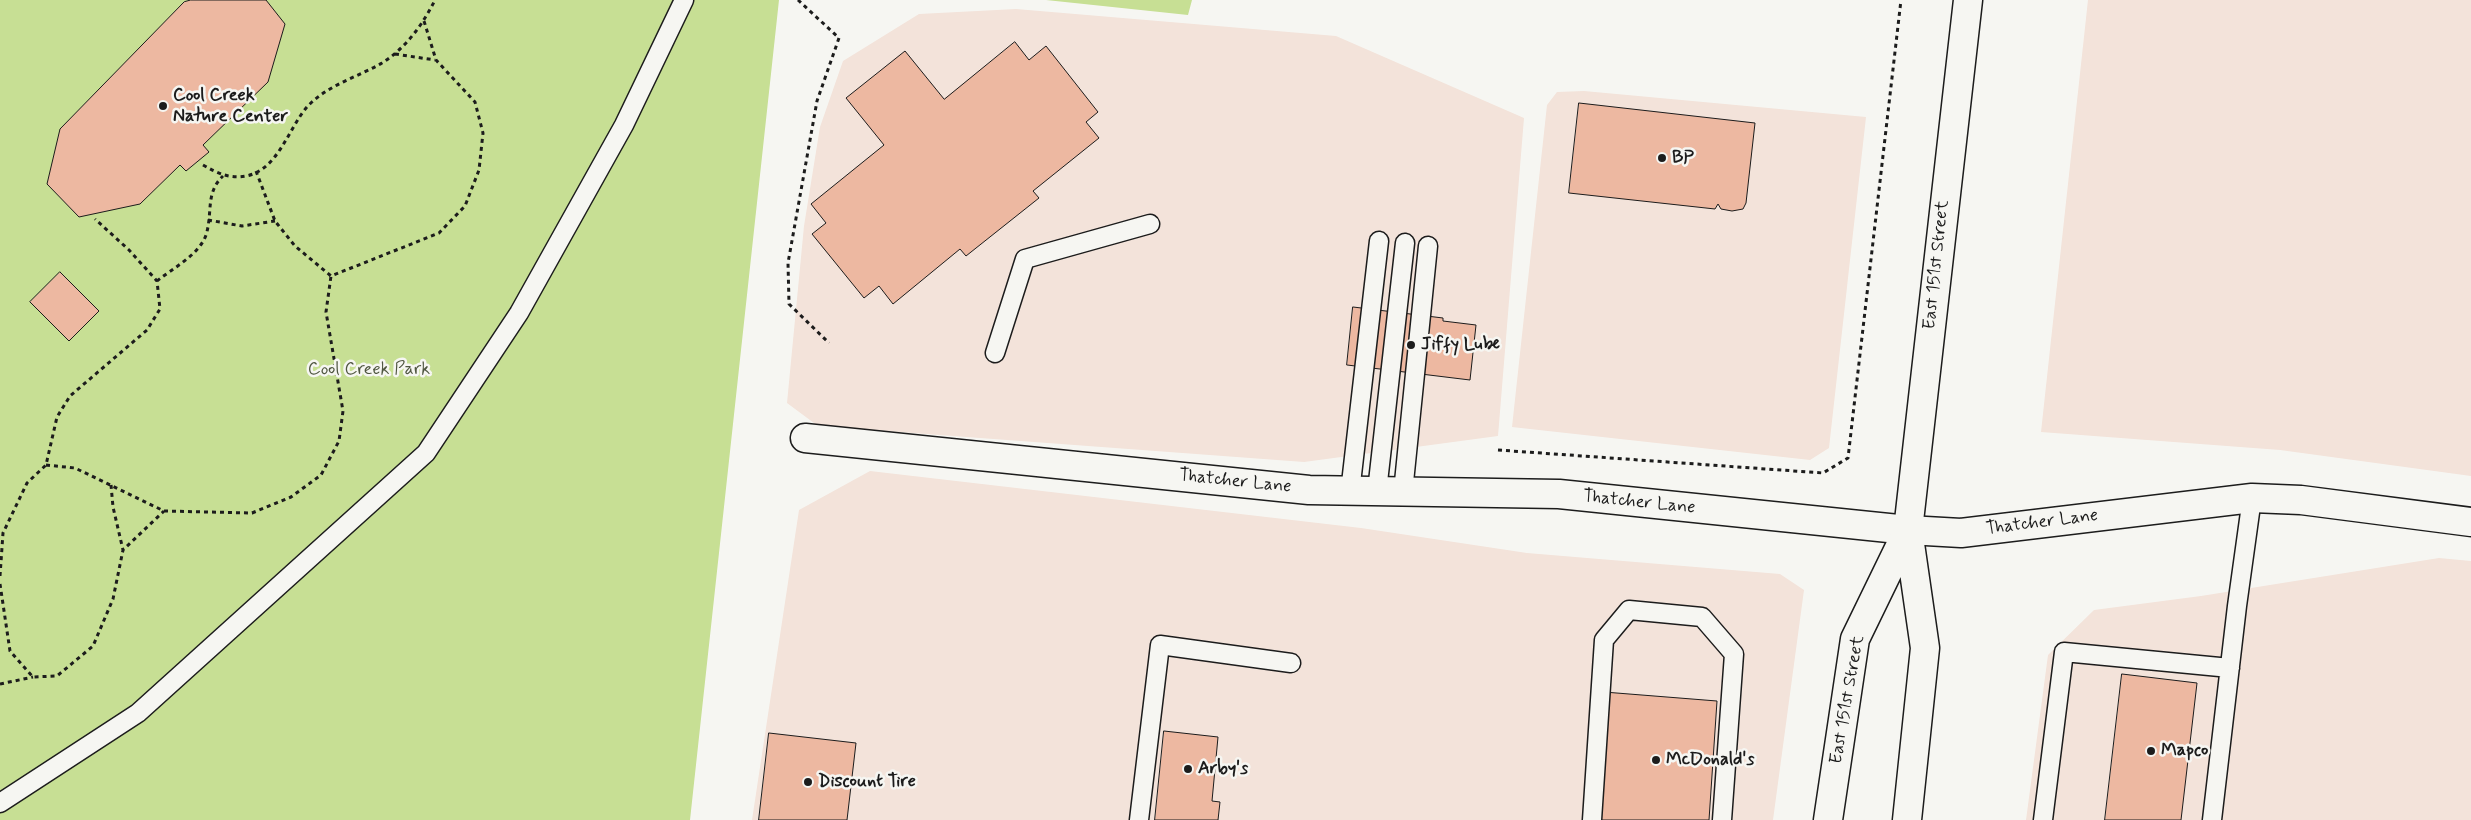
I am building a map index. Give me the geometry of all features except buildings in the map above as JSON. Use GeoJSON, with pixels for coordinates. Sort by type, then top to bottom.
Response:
{"type":"FeatureCollection","features":[{"type":"Feature","properties":{"kind":"street","name":"East 151st Street"},"geometry":{"type":"LineString","coordinates":[[1907,820],[1925,648],[1908,530],[1968,0]]}},
{"type":"Feature","properties":{"kind":"street","name":"Thatcher Lane"},"geometry":{"type":"LineString","coordinates":[[805,438],[1309,490],[1558,494],[1908,530],[1961,533],[2252,498],[2301,500],[2471,522]]}},
{"type":"Feature","properties":{"kind":"street","name":"East 151st Street"},"geometry":{"type":"LineString","coordinates":[[1828,820],[1855,639],[1908,530]]}},
{"type":"Feature","properties":{"kind":"lane"},"geometry":{"type":"LineString","coordinates":[[0,802],[138,713],[426,453],[519,313],[624,125],[684,0]]}},
{"type":"Feature","properties":{"kind":"lane"},"geometry":{"type":"LineString","coordinates":[[995,353],[1025,259],[1150,224]]}},
{"type":"Feature","properties":{"kind":"lane"},"geometry":{"type":"LineString","coordinates":[[1350,492],[1379,241]]}},
{"type":"Feature","properties":{"kind":"lane"},"geometry":{"type":"LineString","coordinates":[[1390,492],[1404,244]]}},
{"type":"Feature","properties":{"kind":"lane"},"geometry":{"type":"LineString","coordinates":[[1390,492],[1428,246]]}},
{"type":"Feature","properties":{"kind":"lane"},"geometry":{"type":"LineString","coordinates":[[2212,820],[2252,498]]}},
{"type":"Feature","properties":{"kind":"lane"},"geometry":{"type":"LineString","coordinates":[[1592,820],[1604,640],[1629,610],[1702,617],[1734,654],[1722,820]]}},
{"type":"Feature","properties":{"kind":"lane"},"geometry":{"type":"LineString","coordinates":[[1139,820],[1160,645],[1291,663]]}},
{"type":"Feature","properties":{"kind":"lane"},"geometry":{"type":"LineString","coordinates":[[2043,820],[2064,652],[2230,668]]}},
{"type":"Feature","properties":{"kind":"path"},"geometry":{"type":"LineString","coordinates":[[203,165],[222,176],[246,176],[269,164],[308,106],[342,82],[381,64],[395,54],[424,21],[435,0]]}},
{"type":"Feature","properties":{"kind":"path"},"geometry":{"type":"LineString","coordinates":[[798,0],[839,38],[817,101],[788,263],[789,304],[829,343]]}},
{"type":"Feature","properties":{"kind":"path"},"geometry":{"type":"LineString","coordinates":[[1498,450],[1823,473],[1848,458],[1902,0]]}},
{"type":"Feature","properties":{"kind":"path"},"geometry":{"type":"LineString","coordinates":[[331,276],[439,233],[465,206],[479,170],[483,133],[475,102],[436,60],[424,21]]}},
{"type":"Feature","properties":{"kind":"path"},"geometry":{"type":"LineString","coordinates":[[395,54],[436,60]]}},
{"type":"Feature","properties":{"kind":"path"},"geometry":{"type":"LineString","coordinates":[[256,171],[275,221],[295,246],[331,276]]}},
{"type":"Feature","properties":{"kind":"path"},"geometry":{"type":"LineString","coordinates":[[157,281],[195,252],[206,236],[213,185],[222,176]]}},
{"type":"Feature","properties":{"kind":"path"},"geometry":{"type":"LineString","coordinates":[[0,576],[3,533],[27,483],[46,465],[58,417],[70,396],[147,330],[160,309],[157,281],[95,219]]}},
{"type":"Feature","properties":{"kind":"path"},"geometry":{"type":"LineString","coordinates":[[208,220],[242,226],[275,221]]}},
{"type":"Feature","properties":{"kind":"path"},"geometry":{"type":"LineString","coordinates":[[46,465],[74,468],[111,484],[164,511],[252,513],[291,497],[321,475],[339,441],[344,411],[326,312],[331,276]]}},
{"type":"Feature","properties":{"kind":"path"},"geometry":{"type":"LineString","coordinates":[[0,684],[33,677],[57,676],[93,646],[113,599],[124,550],[112,507],[111,484]]}},
{"type":"Feature","properties":{"kind":"path"},"geometry":{"type":"LineString","coordinates":[[124,550],[164,511]]}},
{"type":"Feature","properties":{"kind":"path"},"geometry":{"type":"LineString","coordinates":[[0,584],[10,650],[33,677]]}},
{"type":"Feature","properties":{"kind":"shaded area"},"geometry":{"type":"Polygon","coordinates":[[[2088,0],[2471,0],[2471,476],[2280,450],[2041,432],[2088,0]]]}},
{"type":"Feature","properties":{"kind":"shaded area"},"geometry":{"type":"Polygon","coordinates":[[[1016,9],[1336,36],[1524,118],[1498,436],[1304,462],[818,426],[787,403],[804,226],[820,127],[843,61],[919,14],[1016,9]]]}},
{"type":"Feature","properties":{"kind":"shaded area"},"geometry":{"type":"Polygon","coordinates":[[[1584,91],[1866,117],[1829,448],[1810,460],[1512,427],[1547,105],[1557,92],[1584,91]]]}},
{"type":"Feature","properties":{"kind":"shaded area"},"geometry":{"type":"Polygon","coordinates":[[[870,471],[1361,528],[1527,553],[1780,574],[1804,590],[1773,820],[752,820],[799,510],[870,471]]]}},
{"type":"Feature","properties":{"kind":"shaded area"},"geometry":{"type":"Polygon","coordinates":[[[2439,558],[2471,561],[2471,820],[2026,820],[2048,655],[2094,610],[2201,596],[2439,558]]]}},
{"type":"Feature","properties":{"kind":"green space","name":"Cool Creek Park"},"geometry":{"type":"Polygon","coordinates":[[[0,0],[779,0],[690,820],[0,820],[0,0]]]}},
{"type":"Feature","properties":{"kind":"green space"},"geometry":{"type":"Polygon","coordinates":[[[1046,0],[1192,0],[1188,15],[1046,0]]]}},
{"type":"Feature","properties":{"kind":"place","name":"Cool Creek Nature Center"},"geometry":{"type":"Point","coordinates":[163,106]}},
{"type":"Feature","properties":{"kind":"place","name":"BP"},"geometry":{"type":"Point","coordinates":[1662,158]}},
{"type":"Feature","properties":{"kind":"place","name":"Jiffy Lube"},"geometry":{"type":"Point","coordinates":[1411,345]}},
{"type":"Feature","properties":{"kind":"place","name":"Mapco"},"geometry":{"type":"Point","coordinates":[2151,751]}},
{"type":"Feature","properties":{"kind":"place","name":"McDonald's"},"geometry":{"type":"Point","coordinates":[1656,760]}},
{"type":"Feature","properties":{"kind":"place","name":"Arby's"},"geometry":{"type":"Point","coordinates":[1188,769]}},
{"type":"Feature","properties":{"kind":"place","name":"Discount Tire"},"geometry":{"type":"Point","coordinates":[808,782]}}]}
